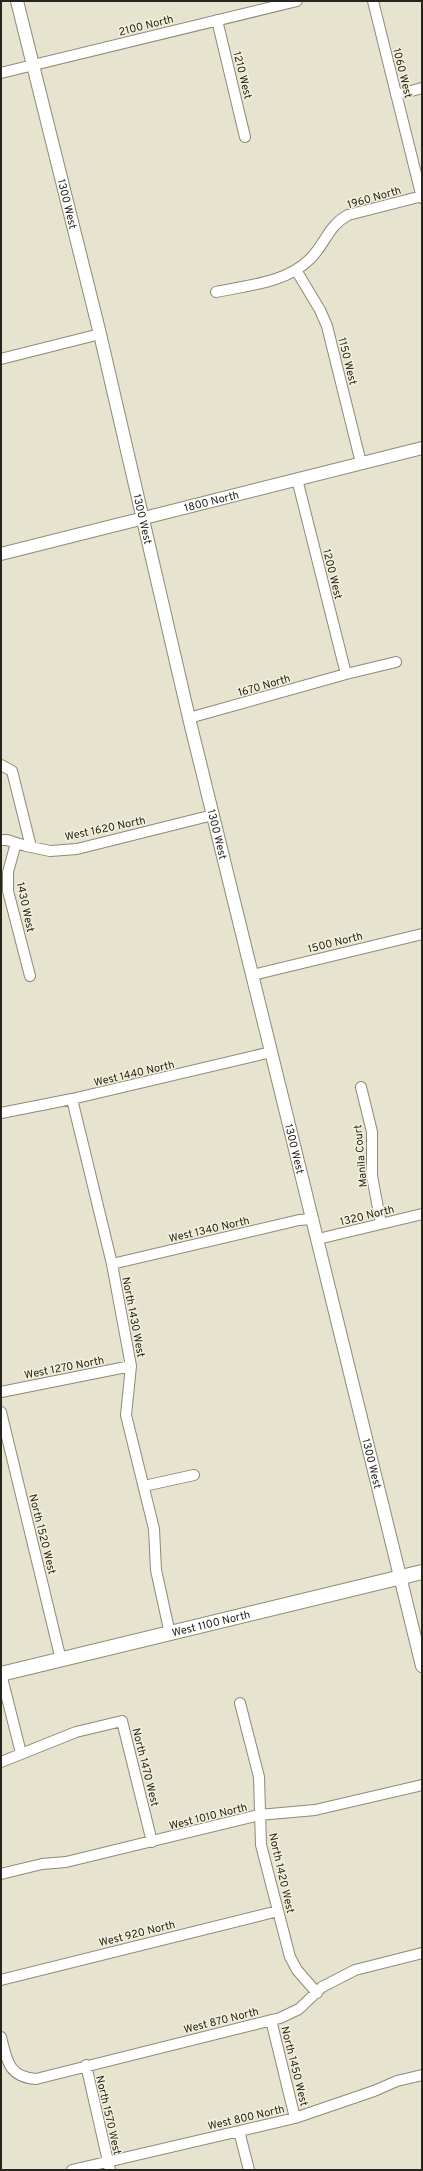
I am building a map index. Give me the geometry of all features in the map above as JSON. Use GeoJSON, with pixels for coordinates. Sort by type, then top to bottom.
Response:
{"type":"FeatureCollection","features":[{"type":"Feature","properties":{"kind":"main road","name":"West 1100 North"},"geometry":{"type":"LineString","coordinates":[[1,1674],[422,1572]]}},
{"type":"Feature","properties":{"kind":"street","name":"1300 West"},"geometry":{"type":"LineString","coordinates":[[17,1],[100,334],[189,718],[422,1666]]}},
{"type":"Feature","properties":{"kind":"street","name":"2100 North"},"geometry":{"type":"LineString","coordinates":[[1,73],[297,1]]}},
{"type":"Feature","properties":{"kind":"street","name":"1060 West"},"geometry":{"type":"LineString","coordinates":[[373,1],[422,197]]}},
{"type":"Feature","properties":{"kind":"street","name":"1210 West"},"geometry":{"type":"LineString","coordinates":[[217,20],[245,137]]}},
{"type":"Feature","properties":{"kind":"street"},"geometry":{"type":"LineString","coordinates":[[396,95],[422,88]]}},
{"type":"Feature","properties":{"kind":"street","name":"1960 North"},"geometry":{"type":"LineString","coordinates":[[216,292],[279,279],[296,270],[310,259],[337,221],[348,215],[422,197]]}},
{"type":"Feature","properties":{"kind":"street","name":"1150 West"},"geometry":{"type":"LineString","coordinates":[[296,270],[320,310],[327,326],[361,463]]}},
{"type":"Feature","properties":{"kind":"street"},"geometry":{"type":"LineString","coordinates":[[1,359],[100,334]]}},
{"type":"Feature","properties":{"kind":"street","name":"1800 North"},"geometry":{"type":"LineString","coordinates":[[1,554],[422,448]]}},
{"type":"Feature","properties":{"kind":"street","name":"1200 West"},"geometry":{"type":"LineString","coordinates":[[297,479],[346,674]]}},
{"type":"Feature","properties":{"kind":"street","name":"1670 North"},"geometry":{"type":"LineString","coordinates":[[189,718],[346,674],[396,662]]}},
{"type":"Feature","properties":{"kind":"street"},"geometry":{"type":"LineString","coordinates":[[1,765],[12,771],[31,847]]}},
{"type":"Feature","properties":{"kind":"street","name":"West 1620 North"},"geometry":{"type":"LineString","coordinates":[[1,840],[50,851],[77,849],[213,814]]}},
{"type":"Feature","properties":{"kind":"street","name":"1430 West"},"geometry":{"type":"LineString","coordinates":[[16,843],[8,872],[8,890],[30,976]]}},
{"type":"Feature","properties":{"kind":"street","name":"1500 North"},"geometry":{"type":"LineString","coordinates":[[253,975],[422,934]]}},
{"type":"Feature","properties":{"kind":"street","name":"West 1440 North"},"geometry":{"type":"LineString","coordinates":[[1,1113],[72,1100],[271,1052]]}},
{"type":"Feature","properties":{"kind":"street","name":"Manila Court"},"geometry":{"type":"LineString","coordinates":[[361,1087],[372,1132],[372,1176],[381,1224]]}},
{"type":"Feature","properties":{"kind":"street","name":"North 1430 West"},"geometry":{"type":"LineString","coordinates":[[72,1100],[112,1264],[131,1366],[126,1415],[154,1529],[156,1570],[170,1634]]}},
{"type":"Feature","properties":{"kind":"street","name":"1320 North"},"geometry":{"type":"LineString","coordinates":[[318,1239],[422,1214]]}},
{"type":"Feature","properties":{"kind":"street","name":"West 1340 North"},"geometry":{"type":"LineString","coordinates":[[112,1264],[299,1220],[312,1219]]}},
{"type":"Feature","properties":{"kind":"street","name":"West 1270 North"},"geometry":{"type":"LineString","coordinates":[[1,1392],[131,1366]]}},
{"type":"Feature","properties":{"kind":"street","name":"North 1520 West"},"geometry":{"type":"LineString","coordinates":[[1,1412],[61,1660]]}},
{"type":"Feature","properties":{"kind":"street"},"geometry":{"type":"LineString","coordinates":[[144,1486],[194,1474]]}},
{"type":"Feature","properties":{"kind":"street"},"geometry":{"type":"LineString","coordinates":[[1,1674],[21,1753],[1,1762]]}},
{"type":"Feature","properties":{"kind":"street","name":"North 1420 West"},"geometry":{"type":"LineString","coordinates":[[240,1703],[259,1777],[261,1845],[290,1957],[297,1970],[317,1993]]}},
{"type":"Feature","properties":{"kind":"street","name":"North 1470 West"},"geometry":{"type":"LineString","coordinates":[[21,1753],[76,1732],[122,1721],[152,1842]]}},
{"type":"Feature","properties":{"kind":"street","name":"West 1010 North"},"geometry":{"type":"LineString","coordinates":[[1,1874],[42,1864],[66,1862],[259,1816],[315,1810],[422,1785]]}},
{"type":"Feature","properties":{"kind":"street","name":"West 920 North"},"geometry":{"type":"LineString","coordinates":[[1,1980],[278,1911]]}},
{"type":"Feature","properties":{"kind":"street","name":"West 870 North"},"geometry":{"type":"LineString","coordinates":[[1,2037],[10,2067],[24,2078],[36,2079],[86,2065],[271,2020],[299,2009],[322,1987],[354,1970],[422,1953]]}},
{"type":"Feature","properties":{"kind":"street","name":"North 1450 West"},"geometry":{"type":"LineString","coordinates":[[271,2020],[295,2118]]}},
{"type":"Feature","properties":{"kind":"street","name":"North 1570 West"},"geometry":{"type":"LineString","coordinates":[[86,2065],[109,2166]]}},
{"type":"Feature","properties":{"kind":"street","name":"West 800 North"},"geometry":{"type":"LineString","coordinates":[[72,2170],[109,2166],[239,2131],[295,2118],[374,2091],[397,2081],[422,2075]]}},
{"type":"Feature","properties":{"kind":"street"},"geometry":{"type":"LineString","coordinates":[[239,2131],[249,2170]]}}]}
